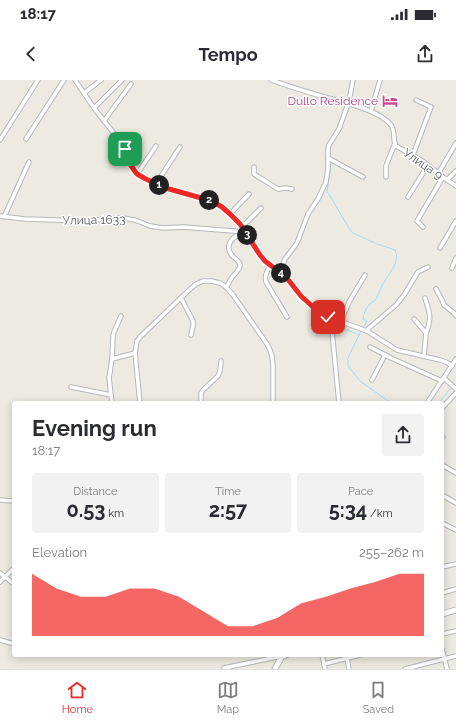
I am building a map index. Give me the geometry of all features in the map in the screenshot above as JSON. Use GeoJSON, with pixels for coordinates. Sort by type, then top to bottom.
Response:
{"type":"FeatureCollection","features":[{"type":"Feature","properties":{"kind":"main road"},"geometry":{"type":"LineString","coordinates":[[444,613],[456,610]]}},
{"type":"Feature","properties":{"kind":"main road"},"geometry":{"type":"LineString","coordinates":[[275,669],[282,657]]}},
{"type":"Feature","properties":{"kind":"street"},"geometry":{"type":"LineString","coordinates":[[0,140],[38,80]]}},
{"type":"Feature","properties":{"kind":"street"},"geometry":{"type":"LineString","coordinates":[[26,139],[64,80]]}},
{"type":"Feature","properties":{"kind":"street"},"geometry":{"type":"LineString","coordinates":[[75,80],[94,108],[120,141],[125,149],[130,164],[137,174],[156,184],[184,194],[212,201],[222,207],[246,232],[265,261],[286,277],[301,296],[323,316],[332,331],[339,401]]}},
{"type":"Feature","properties":{"kind":"street"},"geometry":{"type":"LineString","coordinates":[[84,93],[101,80]]}},
{"type":"Feature","properties":{"kind":"street"},"geometry":{"type":"LineString","coordinates":[[94,108],[122,80]]}},
{"type":"Feature","properties":{"kind":"street","name":"Улица 9"},"geometry":{"type":"LineString","coordinates":[[271,80],[358,106],[381,117],[392,126],[395,134],[396,146],[414,155],[456,186]]}},
{"type":"Feature","properties":{"kind":"street"},"geometry":{"type":"LineString","coordinates":[[280,272],[285,259],[297,243],[308,214],[326,182],[329,145],[339,129],[348,104],[353,80]]}},
{"type":"Feature","properties":{"kind":"street"},"geometry":{"type":"LineString","coordinates":[[371,112],[380,80]]}},
{"type":"Feature","properties":{"kind":"street"},"geometry":{"type":"LineString","coordinates":[[104,121],[131,84]]}},
{"type":"Feature","properties":{"kind":"street"},"geometry":{"type":"LineString","coordinates":[[414,155],[431,107],[416,100]]}},
{"type":"Feature","properties":{"kind":"street"},"geometry":{"type":"LineString","coordinates":[[386,177],[386,166],[395,143]]}},
{"type":"Feature","properties":{"kind":"street"},"geometry":{"type":"LineString","coordinates":[[438,174],[456,143]]}},
{"type":"Feature","properties":{"kind":"street"},"geometry":{"type":"LineString","coordinates":[[137,174],[156,146]]}},
{"type":"Feature","properties":{"kind":"street"},"geometry":{"type":"LineString","coordinates":[[156,184],[180,147]]}},
{"type":"Feature","properties":{"kind":"street"},"geometry":{"type":"LineString","coordinates":[[328,158],[363,177]]}},
{"type":"Feature","properties":{"kind":"street"},"geometry":{"type":"LineString","coordinates":[[2,217],[29,162]]}},
{"type":"Feature","properties":{"kind":"street"},"geometry":{"type":"LineString","coordinates":[[408,197],[428,165]]}},
{"type":"Feature","properties":{"kind":"street"},"geometry":{"type":"LineString","coordinates":[[254,167],[254,174],[278,189],[292,189]]}},
{"type":"Feature","properties":{"kind":"street"},"geometry":{"type":"LineString","coordinates":[[447,180],[456,171]]}},
{"type":"Feature","properties":{"kind":"street"},"geometry":{"type":"LineString","coordinates":[[423,227],[417,221],[442,177]]}},
{"type":"Feature","properties":{"kind":"street"},"geometry":{"type":"LineString","coordinates":[[230,214],[250,194]]}},
{"type":"Feature","properties":{"kind":"street"},"geometry":{"type":"LineString","coordinates":[[242,227],[261,208]]}},
{"type":"Feature","properties":{"kind":"street","name":"Улица 1633"},"geometry":{"type":"LineString","coordinates":[[2,217],[86,221],[123,218],[135,220],[150,226],[163,228],[183,227],[246,232]]}},
{"type":"Feature","properties":{"kind":"street"},"geometry":{"type":"LineString","coordinates":[[440,248],[456,221]]}},
{"type":"Feature","properties":{"kind":"street"},"geometry":{"type":"LineString","coordinates":[[226,288],[240,265],[239,262],[229,253],[228,246],[236,236],[249,238]]}},
{"type":"Feature","properties":{"kind":"street"},"geometry":{"type":"LineString","coordinates":[[452,268],[456,258]]}},
{"type":"Feature","properties":{"kind":"street"},"geometry":{"type":"LineString","coordinates":[[270,266],[265,279],[287,317]]}},
{"type":"Feature","properties":{"kind":"street"},"geometry":{"type":"LineString","coordinates":[[366,330],[396,305],[418,272],[428,267]]}},
{"type":"Feature","properties":{"kind":"street"},"geometry":{"type":"LineString","coordinates":[[341,321],[349,302],[365,274]]}},
{"type":"Feature","properties":{"kind":"street"},"geometry":{"type":"LineString","coordinates":[[140,401],[135,353],[137,342],[140,337],[196,284],[211,280],[220,283],[233,295],[270,350],[273,365],[273,401]]}},
{"type":"Feature","properties":{"kind":"street"},"geometry":{"type":"LineString","coordinates":[[436,290],[442,298],[444,305],[456,316]]}},
{"type":"Feature","properties":{"kind":"street"},"geometry":{"type":"LineString","coordinates":[[181,298],[193,321],[191,335]]}},
{"type":"Feature","properties":{"kind":"street"},"geometry":{"type":"LineString","coordinates":[[424,356],[426,333],[430,324],[429,310],[425,298]]}},
{"type":"Feature","properties":{"kind":"street"},"geometry":{"type":"LineString","coordinates":[[112,401],[109,378],[113,336],[122,316]]}},
{"type":"Feature","properties":{"kind":"street"},"geometry":{"type":"LineString","coordinates":[[323,316],[366,330],[397,350],[443,361],[452,366]]}},
{"type":"Feature","properties":{"kind":"street"},"geometry":{"type":"LineString","coordinates":[[414,319],[426,333]]}},
{"type":"Feature","properties":{"kind":"street"},"geometry":{"type":"LineString","coordinates":[[370,347],[450,384],[456,390],[444,405]]}},
{"type":"Feature","properties":{"kind":"street"},"geometry":{"type":"LineString","coordinates":[[112,359],[135,353]]}},
{"type":"Feature","properties":{"kind":"street"},"geometry":{"type":"LineString","coordinates":[[372,380],[385,355]]}},
{"type":"Feature","properties":{"kind":"street"},"geometry":{"type":"LineString","coordinates":[[430,401],[456,359]]}},
{"type":"Feature","properties":{"kind":"street"},"geometry":{"type":"LineString","coordinates":[[201,401],[201,393],[203,390],[218,376],[221,361]]}},
{"type":"Feature","properties":{"kind":"street"},"geometry":{"type":"LineString","coordinates":[[70,387],[111,395]]}},
{"type":"Feature","properties":{"kind":"street"},"geometry":{"type":"LineString","coordinates":[[444,466],[456,474]]}},
{"type":"Feature","properties":{"kind":"street"},"geometry":{"type":"LineString","coordinates":[[444,496],[456,503]]}},
{"type":"Feature","properties":{"kind":"street"},"geometry":{"type":"LineString","coordinates":[[0,500],[12,501]]}},
{"type":"Feature","properties":{"kind":"street"},"geometry":{"type":"LineString","coordinates":[[444,524],[456,530]]}},
{"type":"Feature","properties":{"kind":"street"},"geometry":{"type":"LineString","coordinates":[[444,567],[456,564]]}},
{"type":"Feature","properties":{"kind":"street"},"geometry":{"type":"LineString","coordinates":[[0,582],[12,570]]}},
{"type":"Feature","properties":{"kind":"street"},"geometry":{"type":"LineString","coordinates":[[0,573],[12,582]]}},
{"type":"Feature","properties":{"kind":"street"},"geometry":{"type":"LineString","coordinates":[[444,592],[456,589]]}},
{"type":"Feature","properties":{"kind":"street"},"geometry":{"type":"LineString","coordinates":[[444,634],[456,631]]}},
{"type":"Feature","properties":{"kind":"street"},"geometry":{"type":"LineString","coordinates":[[0,640],[12,643]]}},
{"type":"Feature","properties":{"kind":"street"},"geometry":{"type":"LineString","coordinates":[[444,656],[447,669]]}},
{"type":"Feature","properties":{"kind":"street"},"geometry":{"type":"LineString","coordinates":[[405,669],[456,656]]}},
{"type":"Feature","properties":{"kind":"street"},"geometry":{"type":"LineString","coordinates":[[224,668],[274,657]]}},
{"type":"Feature","properties":{"kind":"street"},"geometry":{"type":"LineString","coordinates":[[322,657],[325,669]]}},
{"type":"Feature","properties":{"kind":"street"},"geometry":{"type":"LineString","coordinates":[[324,664],[351,657]]}},
{"type":"Feature","properties":{"kind":"street"},"geometry":{"type":"LineString","coordinates":[[347,658],[350,669]]}},
{"type":"Feature","properties":{"kind":"waterway"},"geometry":{"type":"LineString","coordinates":[[124,145],[132,164]]}},
{"type":"Feature","properties":{"kind":"waterway"},"geometry":{"type":"LineString","coordinates":[[331,164],[327,191],[349,228],[353,233],[395,250],[396,254],[393,268],[376,299],[366,310],[363,319],[367,321],[363,328]]}},
{"type":"Feature","properties":{"kind":"waterway"},"geometry":{"type":"LineString","coordinates":[[329,322],[359,335]]}},
{"type":"Feature","properties":{"kind":"waterway"},"geometry":{"type":"LineString","coordinates":[[361,331],[348,358],[348,366],[360,381],[388,401]]}},
{"type":"Feature","properties":{"kind":"waterway"},"geometry":{"type":"LineString","coordinates":[[441,401],[449,390],[456,385]]}},
{"type":"Feature","properties":{"kind":"place","name":"Dullo Residence"},"geometry":{"type":"Point","coordinates":[390,101]}},
{"type":"Feature","properties":{"kind":"route"},"geometry":{"type":"LineString","coordinates":[[125,149],[130,164],[137,174],[162,187],[212,201],[222,207],[240,224],[265,261],[286,277],[301,296],[323,316],[328,317]]}}]}
